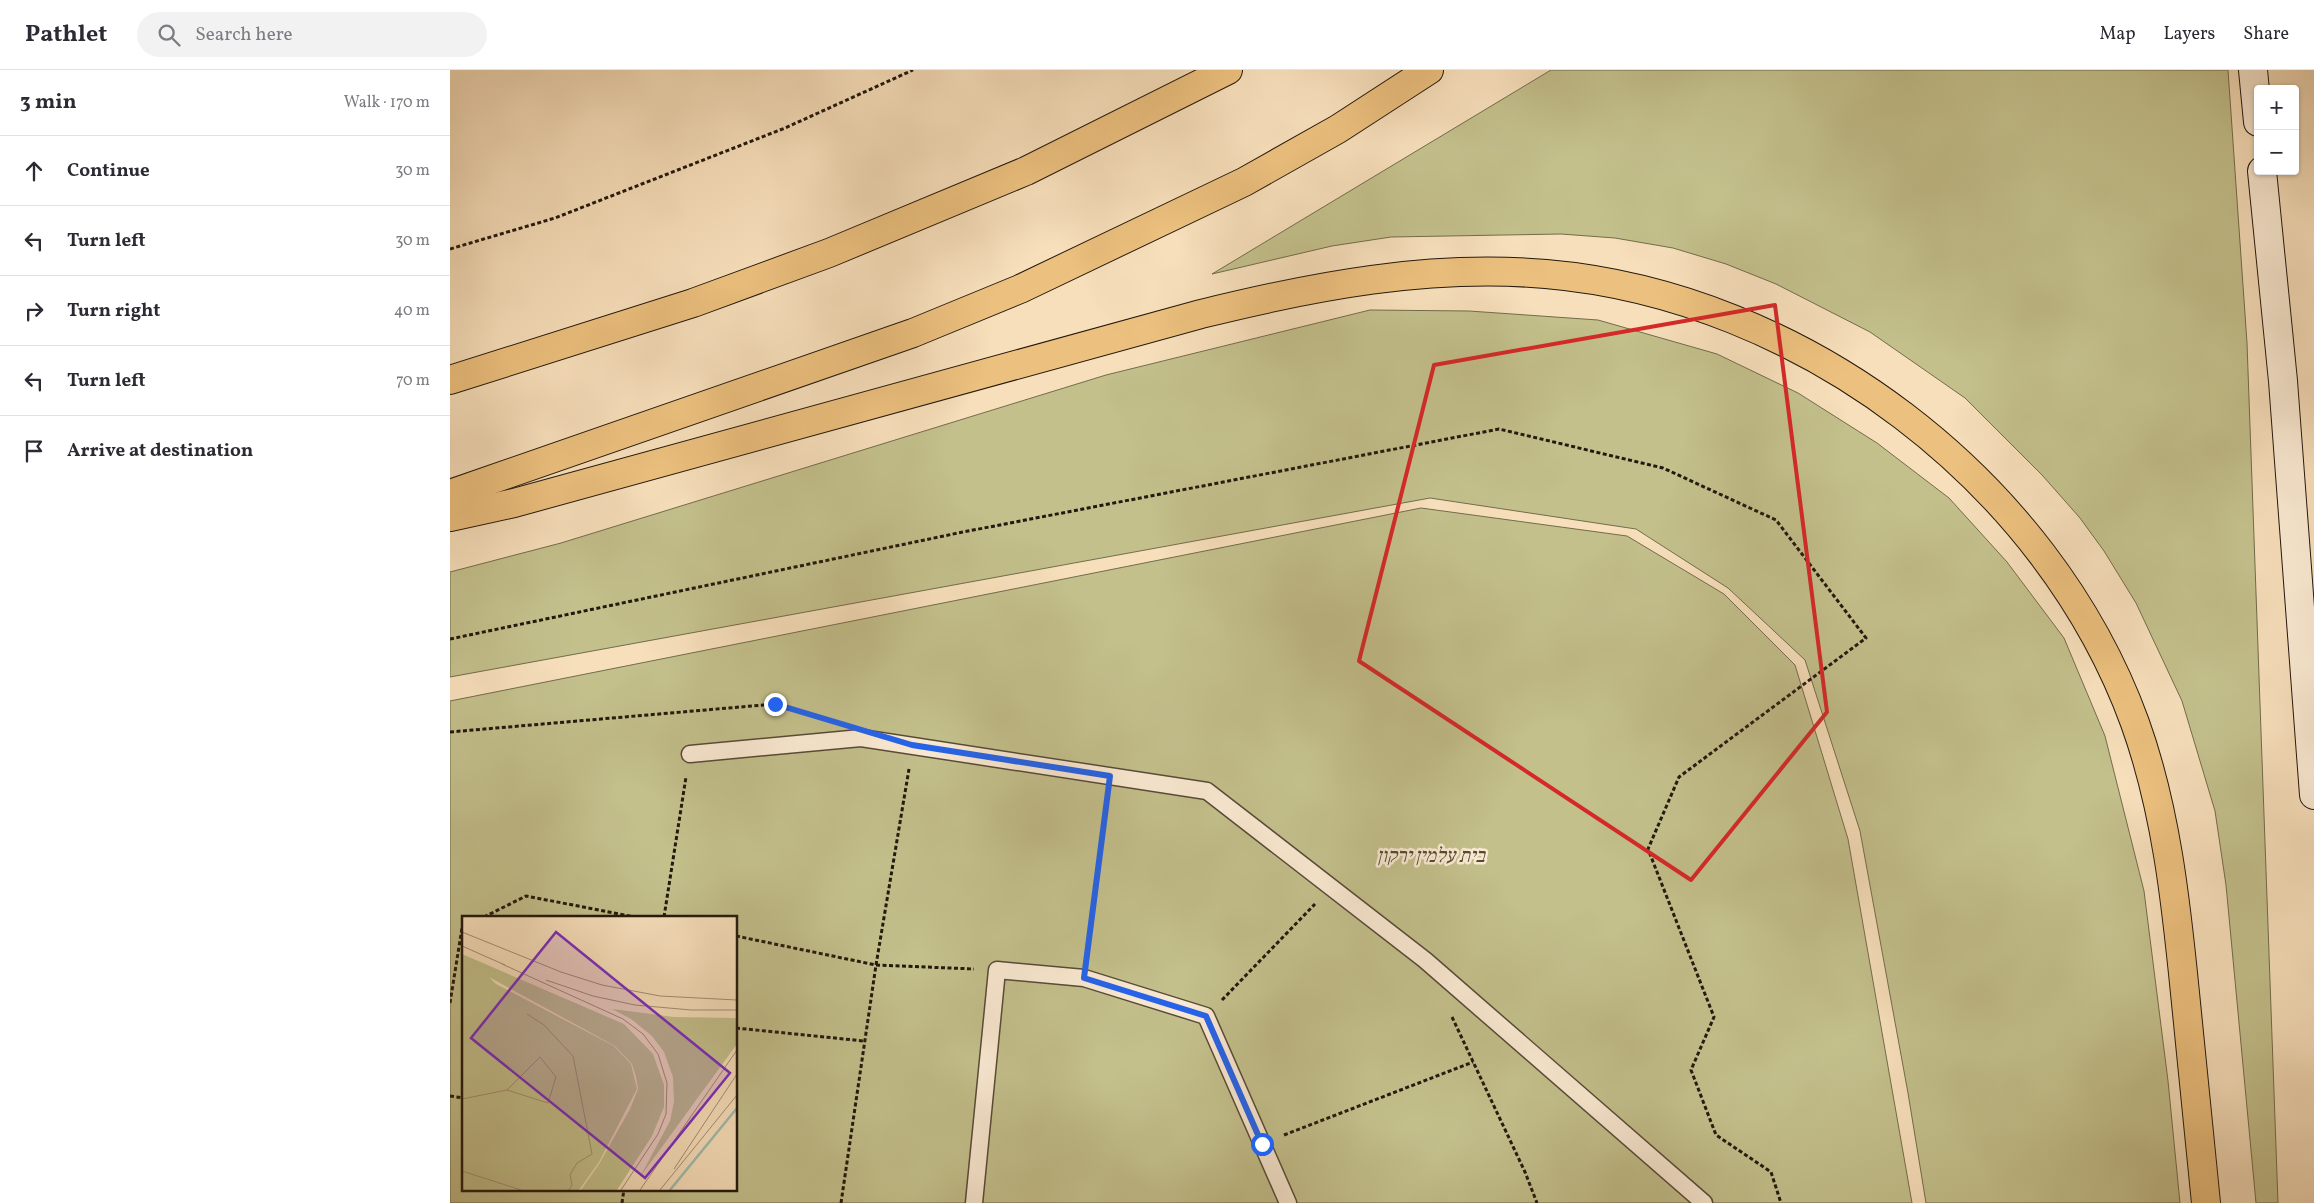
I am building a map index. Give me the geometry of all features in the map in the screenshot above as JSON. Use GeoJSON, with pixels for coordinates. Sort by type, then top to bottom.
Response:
{"type":"FeatureCollection","features":[{"type":"Feature","properties":{"kind":"highway"},"geometry":{"type":"LineString","coordinates":[[450,380],[693,304],[829,253],[1026,171],[1228,70]]}},
{"type":"Feature","properties":{"kind":"highway"},"geometry":{"type":"LineString","coordinates":[[450,494],[913,333],[1020,290],[1244,182],[1338,129],[1429,70]]}},
{"type":"Feature","properties":{"kind":"highway"},"geometry":{"type":"LineString","coordinates":[[450,517],[514,503],[1184,318],[1274,296],[1336,284],[1433,274],[1544,274],[1600,280],[1654,292],[1702,306],[1746,324],[1837,370],[1928,434],[1970,474],[2038,548],[2092,629],[2134,722],[2167,844],[2178,926],[2206,1203]]}},
{"type":"Feature","properties":{"kind":"main road"},"geometry":{"type":"LineString","coordinates":[[2253,70],[2254,85]]}},
{"type":"Feature","properties":{"kind":"main road"},"geometry":{"type":"LineString","coordinates":[[2262,175],[2283,381],[2314,795]]}},
{"type":"Feature","properties":{"kind":"lane"},"geometry":{"type":"LineString","coordinates":[[690,754],[862,738],[1207,791],[1425,960],[1704,1203]]}},
{"type":"Feature","properties":{"kind":"lane"},"geometry":{"type":"LineString","coordinates":[[974,1203],[997,970],[1084,978],[1206,1016],[1288,1203]]}},
{"type":"Feature","properties":{"kind":"path"},"geometry":{"type":"LineString","coordinates":[[450,249],[555,218],[785,128],[913,70]]}},
{"type":"Feature","properties":{"kind":"path"},"geometry":{"type":"LineString","coordinates":[[450,639],[958,533],[1499,429],[1663,468],[1776,520],[1866,638],[1679,777],[1648,849],[1714,1017],[1691,1070],[1716,1135],[1771,1172],[1781,1203]]}},
{"type":"Feature","properties":{"kind":"path"},"geometry":{"type":"LineString","coordinates":[[450,732],[775,704],[821,718]]}},
{"type":"Feature","properties":{"kind":"path"},"geometry":{"type":"LineString","coordinates":[[841,1203],[864,1042],[912,745]]}},
{"type":"Feature","properties":{"kind":"path"},"geometry":{"type":"LineString","coordinates":[[664,916],[690,754]]}},
{"type":"Feature","properties":{"kind":"path"},"geometry":{"type":"LineString","coordinates":[[1084,978],[1110,776]]}},
{"type":"Feature","properties":{"kind":"path"},"geometry":{"type":"LineString","coordinates":[[1206,1016],[1331,887]]}},
{"type":"Feature","properties":{"kind":"path"},"geometry":{"type":"LineString","coordinates":[[486,916],[526,896],[630,916]]}},
{"type":"Feature","properties":{"kind":"path"},"geometry":{"type":"LineString","coordinates":[[450,1003],[451,986],[462,928]]}},
{"type":"Feature","properties":{"kind":"path"},"geometry":{"type":"LineString","coordinates":[[738,936],[876,965],[997,970]]}},
{"type":"Feature","properties":{"kind":"path"},"geometry":{"type":"LineString","coordinates":[[1449,1011],[1537,1203]]}},
{"type":"Feature","properties":{"kind":"path"},"geometry":{"type":"LineString","coordinates":[[738,1028],[864,1042]]}},
{"type":"Feature","properties":{"kind":"path"},"geometry":{"type":"LineString","coordinates":[[1262,1144],[1473,1062]]}},
{"type":"Feature","properties":{"kind":"path"},"geometry":{"type":"LineString","coordinates":[[622,1203],[624,1190]]}},
{"type":"Feature","properties":{"kind":"highlighted area"},"geometry":{"type":"Polygon","coordinates":[[[1775,305],[1827,712],[1691,880],[1359,661],[1434,365],[1775,305]]]}},
{"type":"Feature","properties":{"kind":"green space"},"geometry":{"type":"Polygon","coordinates":[[[1551,70],[2228,70],[2247,343],[2278,1203],[2256,1203],[2226,885],[2215,811],[2182,701],[2136,603],[2104,551],[2080,518],[2042,475],[1965,398],[1870,332],[1776,284],[1726,264],[1673,248],[1615,238],[1561,234],[1391,237],[1332,246],[1212,274],[1551,70]]]}},
{"type":"Feature","properties":{"kind":"green space"},"geometry":{"type":"Polygon","coordinates":[[[1370,310],[1469,311],[1598,320],[1717,354],[1798,393],[1877,443],[1949,498],[2007,562],[2064,638],[2105,736],[2144,891],[2168,1081],[2180,1203],[1926,1203],[1860,831],[1805,660],[1728,588],[1636,529],[1430,498],[450,677],[450,572],[561,543],[1106,375],[1370,310]]]}},
{"type":"Feature","properties":{"kind":"green space","name":"בית עלמין ירקון"},"geometry":{"type":"Polygon","coordinates":[[[1421,508],[1627,536],[1724,594],[1795,665],[1848,839],[1912,1203],[450,1203],[450,701],[1421,508]]]}},
{"type":"Feature","properties":{"kind":"route"},"geometry":{"type":"LineString","coordinates":[[775,704],[912,745],[1110,776],[1084,978],[1206,1016],[1262,1144]]}}]}
